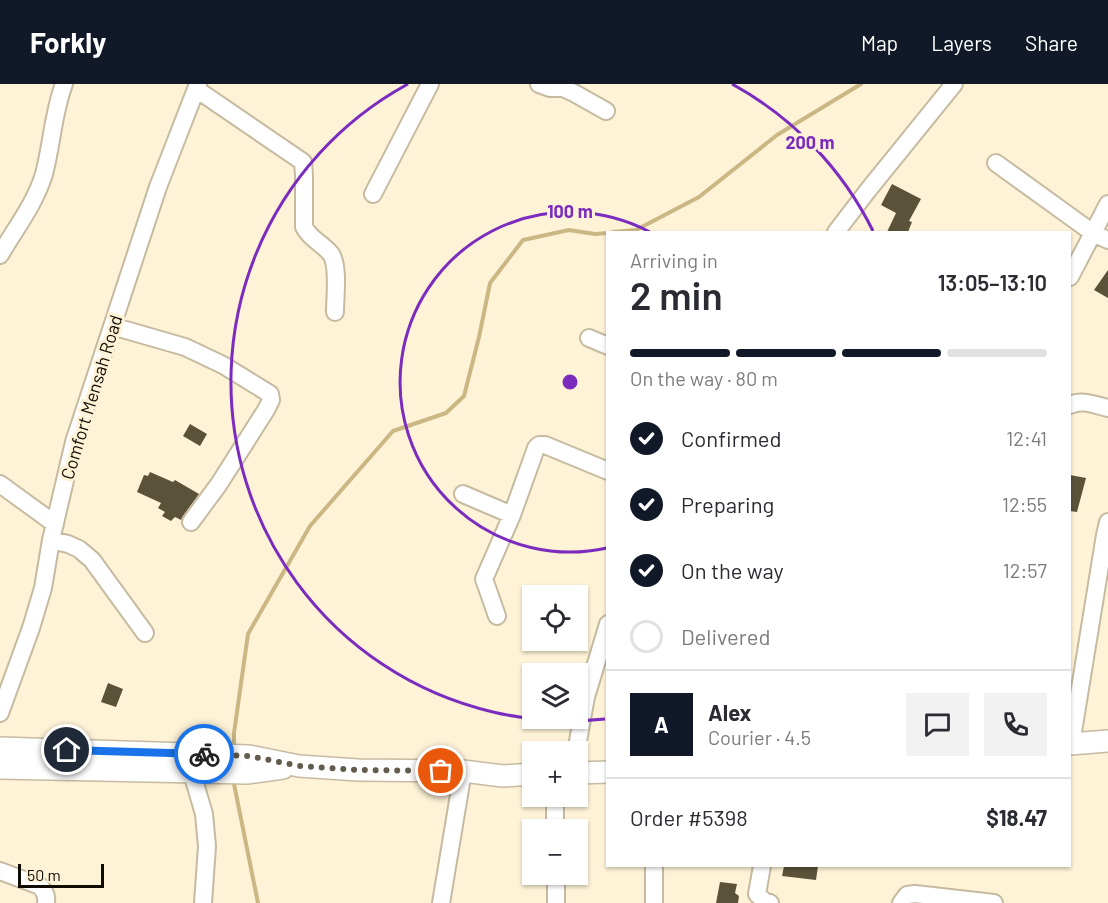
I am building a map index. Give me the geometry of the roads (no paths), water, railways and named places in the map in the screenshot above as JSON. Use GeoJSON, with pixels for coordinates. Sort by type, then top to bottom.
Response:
{"type":"FeatureCollection","features":[{"type":"Feature","properties":{"kind":"main road"},"geometry":{"type":"LineString","coordinates":[[1071,744],[1108,741]]}},
{"type":"Feature","properties":{"kind":"main road"},"geometry":{"type":"LineString","coordinates":[[0,748],[220,764],[358,770],[463,771],[503,776],[522,775]]}},
{"type":"Feature","properties":{"kind":"main road"},"geometry":{"type":"LineString","coordinates":[[0,768],[192,773],[220,764]]}},
{"type":"Feature","properties":{"kind":"main road"},"geometry":{"type":"LineString","coordinates":[[588,773],[606,772]]}},
{"type":"Feature","properties":{"kind":"street"},"geometry":{"type":"LineString","coordinates":[[0,255],[29,208],[44,174],[58,100],[64,84]]}},
{"type":"Feature","properties":{"kind":"street"},"geometry":{"type":"LineString","coordinates":[[373,194],[430,84]]}},
{"type":"Feature","properties":{"kind":"street"},"geometry":{"type":"LineString","coordinates":[[539,84],[550,88],[563,86],[606,111]]}},
{"type":"Feature","properties":{"kind":"street"},"geometry":{"type":"LineString","coordinates":[[837,231],[954,84]]}},
{"type":"Feature","properties":{"kind":"street"},"geometry":{"type":"LineString","coordinates":[[197,87],[303,162],[304,227],[331,255],[335,267],[335,312]]}},
{"type":"Feature","properties":{"kind":"street","name":"Comfort Mensah Road"},"geometry":{"type":"LineString","coordinates":[[0,713],[43,588],[51,540],[74,442],[158,188],[197,87]]}},
{"type":"Feature","properties":{"kind":"street"},"geometry":{"type":"LineString","coordinates":[[996,163],[1100,237]]}},
{"type":"Feature","properties":{"kind":"street"},"geometry":{"type":"LineString","coordinates":[[1071,276],[1100,237],[1108,204]]}},
{"type":"Feature","properties":{"kind":"street"},"geometry":{"type":"LineString","coordinates":[[112,326],[185,347],[223,365],[270,393],[271,400],[267,410],[219,484],[191,522]]}},
{"type":"Feature","properties":{"kind":"street"},"geometry":{"type":"LineString","coordinates":[[589,338],[606,345]]}},
{"type":"Feature","properties":{"kind":"street"},"geometry":{"type":"LineString","coordinates":[[1071,405],[1081,402],[1108,408]]}},
{"type":"Feature","properties":{"kind":"street"},"geometry":{"type":"LineString","coordinates":[[497,616],[484,579],[512,515],[536,448],[545,445],[606,470]]}},
{"type":"Feature","properties":{"kind":"street"},"geometry":{"type":"LineString","coordinates":[[0,484],[55,524]]}},
{"type":"Feature","properties":{"kind":"street"},"geometry":{"type":"LineString","coordinates":[[464,494],[512,515]]}},
{"type":"Feature","properties":{"kind":"street"},"geometry":{"type":"LineString","coordinates":[[1071,738],[1108,522]]}},
{"type":"Feature","properties":{"kind":"street"},"geometry":{"type":"LineString","coordinates":[[51,540],[79,549],[92,560],[145,633]]}},
{"type":"Feature","properties":{"kind":"street"},"geometry":{"type":"LineString","coordinates":[[578,741],[586,697],[606,631]]}},
{"type":"Feature","properties":{"kind":"street"},"geometry":{"type":"LineString","coordinates":[[441,903],[463,771]]}},
{"type":"Feature","properties":{"kind":"street"},"geometry":{"type":"LineString","coordinates":[[192,773],[204,814],[207,846],[203,903]]}},
{"type":"Feature","properties":{"kind":"street"},"geometry":{"type":"LineString","coordinates":[[654,867],[654,903]]}},
{"type":"Feature","properties":{"kind":"street"},"geometry":{"type":"LineString","coordinates":[[762,867],[757,894],[770,903]]}},
{"type":"Feature","properties":{"kind":"street"},"geometry":{"type":"LineString","coordinates":[[0,871],[40,886],[45,892],[46,903]]}},
{"type":"Feature","properties":{"kind":"street"},"geometry":{"type":"LineString","coordinates":[[556,885],[556,903]]}},
{"type":"Feature","properties":{"kind":"street"},"geometry":{"type":"LineString","coordinates":[[902,903],[907,896],[915,894],[994,903]]}},
{"type":"Feature","properties":{"kind":"waterway"},"geometry":{"type":"LineString","coordinates":[[624,231],[636,230],[699,197],[777,135],[861,84]]}},
{"type":"Feature","properties":{"kind":"waterway"},"geometry":{"type":"LineString","coordinates":[[234,750],[234,733],[248,634],[310,526],[393,431],[446,413],[464,396],[490,283],[523,240],[569,230],[606,233]]}},
{"type":"Feature","properties":{"kind":"waterway"},"geometry":{"type":"LineString","coordinates":[[234,778],[258,903]]}}]}
